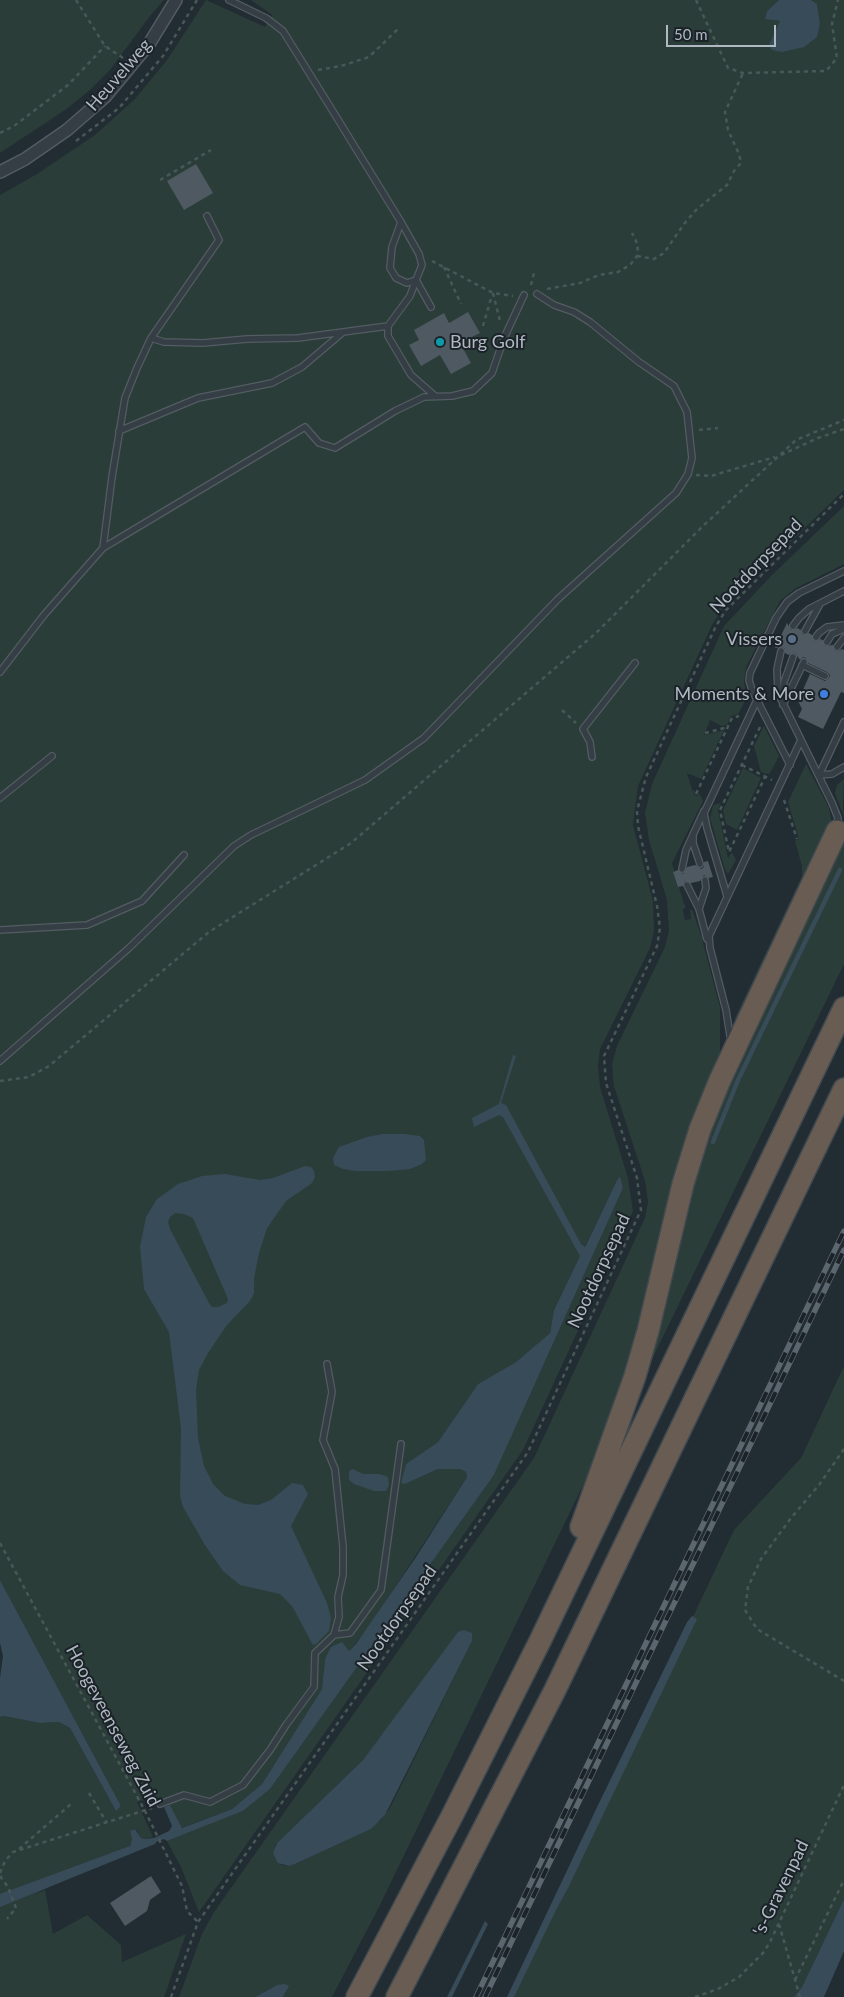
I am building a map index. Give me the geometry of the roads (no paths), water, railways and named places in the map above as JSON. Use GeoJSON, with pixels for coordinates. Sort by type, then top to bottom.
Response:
{"type":"FeatureCollection","features":[{"type":"Feature","properties":{"kind":"highway"},"geometry":{"type":"LineString","coordinates":[[540,1641],[635,1376],[692,1152],[732,1054],[841,829]]}},
{"type":"Feature","properties":{"kind":"highway"},"geometry":{"type":"LineString","coordinates":[[357,1997],[441,1837],[540,1641],[844,1008]]}},
{"type":"Feature","properties":{"kind":"highway"},"geometry":{"type":"LineString","coordinates":[[397,1997],[555,1690],[844,1089]]}},
{"type":"Feature","properties":{"kind":"street","name":"Heuvelweg"},"geometry":{"type":"LineString","coordinates":[[0,172],[67,130],[105,97],[149,44],[176,0]]}},
{"type":"Feature","properties":{"kind":"lane"},"geometry":{"type":"LineString","coordinates":[[228,0],[266,18],[283,31],[419,254],[422,265],[410,296],[388,326],[388,336],[411,375],[435,396]]}},
{"type":"Feature","properties":{"kind":"lane"},"geometry":{"type":"LineString","coordinates":[[103,548],[125,398],[151,338],[219,240],[206,216]]}},
{"type":"Feature","properties":{"kind":"lane"},"geometry":{"type":"LineString","coordinates":[[401,222],[392,247],[390,268],[396,278],[407,283],[416,280]]}},
{"type":"Feature","properties":{"kind":"lane"},"geometry":{"type":"LineString","coordinates":[[416,280],[431,307]]}},
{"type":"Feature","properties":{"kind":"lane"},"geometry":{"type":"LineString","coordinates":[[0,1061],[129,948],[234,846],[251,835],[366,780],[424,738],[558,599],[676,493],[688,474],[692,458],[690,430],[686,412],[674,386],[639,362],[590,322],[574,312],[554,305],[537,294]]}},
{"type":"Feature","properties":{"kind":"lane"},"geometry":{"type":"LineString","coordinates":[[0,672],[44,616],[103,548],[304,427],[320,443],[335,448],[395,411],[424,397],[452,396],[473,391],[492,373],[504,338],[524,295]]}},
{"type":"Feature","properties":{"kind":"lane"},"geometry":{"type":"LineString","coordinates":[[151,338],[164,342],[202,343],[247,339],[298,338],[388,326]]}},
{"type":"Feature","properties":{"kind":"lane"},"geometry":{"type":"LineString","coordinates":[[119,431],[198,398],[272,383],[302,367],[342,333]]}},
{"type":"Feature","properties":{"kind":"lane"},"geometry":{"type":"LineString","coordinates":[[790,764],[757,700],[750,683],[750,673],[782,607],[799,593],[844,571]]}},
{"type":"Feature","properties":{"kind":"lane"},"geometry":{"type":"LineString","coordinates":[[793,626],[806,612],[844,592]]}},
{"type":"Feature","properties":{"kind":"lane"},"geometry":{"type":"LineString","coordinates":[[805,632],[815,611],[824,602]]}},
{"type":"Feature","properties":{"kind":"lane"},"geometry":{"type":"LineString","coordinates":[[816,637],[818,632],[827,627],[844,625]]}},
{"type":"Feature","properties":{"kind":"lane"},"geometry":{"type":"LineString","coordinates":[[826,642],[832,634],[844,629]]}},
{"type":"Feature","properties":{"kind":"lane"},"geometry":{"type":"LineString","coordinates":[[838,647],[844,638]]}},
{"type":"Feature","properties":{"kind":"lane"},"geometry":{"type":"LineString","coordinates":[[781,651],[776,675],[778,693],[819,774],[837,814],[841,829]]}},
{"type":"Feature","properties":{"kind":"lane"},"geometry":{"type":"LineString","coordinates":[[783,705],[782,688],[793,657]]}},
{"type":"Feature","properties":{"kind":"lane"},"geometry":{"type":"LineString","coordinates":[[592,757],[590,742],[583,729],[635,663]]}},
{"type":"Feature","properties":{"kind":"lane"},"geometry":{"type":"LineString","coordinates":[[783,705],[803,664],[825,674]]}},
{"type":"Feature","properties":{"kind":"lane"},"geometry":{"type":"LineString","coordinates":[[682,869],[683,858],[695,829],[757,700]]}},
{"type":"Feature","properties":{"kind":"lane"},"geometry":{"type":"LineString","coordinates":[[819,774],[844,722]]}},
{"type":"Feature","properties":{"kind":"lane"},"geometry":{"type":"LineString","coordinates":[[710,948],[709,934],[801,740]]}},
{"type":"Feature","properties":{"kind":"lane"},"geometry":{"type":"LineString","coordinates":[[0,798],[52,756]]}},
{"type":"Feature","properties":{"kind":"lane"},"geometry":{"type":"LineString","coordinates":[[819,774],[832,774],[844,767]]}},
{"type":"Feature","properties":{"kind":"lane"},"geometry":{"type":"LineString","coordinates":[[708,802],[704,813],[705,821],[727,896]]}},
{"type":"Feature","properties":{"kind":"lane"},"geometry":{"type":"LineString","coordinates":[[695,829],[693,843],[700,864]]}},
{"type":"Feature","properties":{"kind":"lane"},"geometry":{"type":"LineString","coordinates":[[0,930],[87,925],[142,901],[184,855]]}},
{"type":"Feature","properties":{"kind":"lane"},"geometry":{"type":"LineString","coordinates":[[705,880],[706,888],[699,906],[726,1010],[732,1054]]}},
{"type":"Feature","properties":{"kind":"lane"},"geometry":{"type":"LineString","coordinates":[[687,885],[700,912]]}},
{"type":"Feature","properties":{"kind":"lane"},"geometry":{"type":"LineString","coordinates":[[160,1804],[184,1795],[210,1802],[243,1785],[314,1687],[315,1653],[334,1635],[339,1617],[338,1598],[343,1575],[344,1547],[335,1469],[323,1440],[332,1392],[327,1364]]}},
{"type":"Feature","properties":{"kind":"lane"},"geometry":{"type":"LineString","coordinates":[[334,1635],[350,1633],[381,1590],[400,1444]]}},
{"type":"Feature","properties":{"kind":"water"},"geometry":{"type":"Polygon","coordinates":[[[779,0],[811,0],[817,4],[820,23],[817,37],[804,47],[782,52],[772,50],[769,45],[780,21],[765,19],[767,11],[779,0]]]}},
{"type":"Feature","properties":{"kind":"water"},"geometry":{"type":"Polygon","coordinates":[[[513,1055],[516,1056],[501,1103],[506,1105],[581,1244],[585,1247],[620,1176],[623,1188],[494,1475],[270,1789],[243,1811],[167,1841],[164,1839],[156,1842],[0,1907],[0,1894],[130,1846],[132,1839],[130,1831],[135,1829],[141,1838],[144,1839],[154,1838],[169,1831],[172,1826],[164,1807],[170,1805],[182,1828],[232,1809],[262,1784],[322,1689],[325,1659],[331,1647],[342,1642],[349,1651],[356,1644],[416,1557],[467,1477],[466,1472],[460,1469],[438,1469],[405,1484],[401,1483],[406,1464],[438,1442],[478,1384],[516,1362],[550,1333],[554,1310],[580,1256],[503,1117],[499,1115],[474,1127],[472,1118],[499,1104],[513,1055]]]}},
{"type":"Feature","properties":{"kind":"water"},"geometry":{"type":"Polygon","coordinates":[[[383,1134],[420,1136],[424,1140],[426,1160],[422,1164],[410,1169],[388,1171],[355,1171],[334,1165],[333,1158],[339,1147],[367,1137],[383,1134]]]}},
{"type":"Feature","properties":{"kind":"water"},"geometry":{"type":"Polygon","coordinates":[[[305,1166],[311,1167],[315,1177],[312,1183],[286,1201],[267,1228],[254,1278],[254,1293],[250,1301],[227,1325],[199,1370],[196,1390],[198,1438],[204,1466],[213,1484],[225,1496],[245,1504],[258,1505],[271,1500],[292,1483],[303,1485],[308,1494],[291,1526],[327,1603],[331,1618],[329,1631],[313,1645],[292,1606],[280,1594],[240,1585],[223,1571],[183,1507],[180,1496],[181,1428],[169,1332],[144,1289],[140,1247],[146,1217],[157,1199],[178,1184],[202,1176],[225,1174],[260,1180],[273,1178],[305,1166]],[[175,1213],[170,1217],[168,1222],[170,1229],[209,1303],[212,1307],[218,1307],[227,1303],[228,1299],[193,1218],[175,1213]]]}},
{"type":"Feature","properties":{"kind":"water"},"geometry":{"type":"Polygon","coordinates":[[[353,1469],[363,1474],[379,1474],[388,1477],[389,1485],[386,1491],[374,1491],[354,1484],[349,1480],[349,1471],[353,1469]]]}},
{"type":"Feature","properties":{"kind":"water"},"geometry":{"type":"Polygon","coordinates":[[[0,1580],[121,1806],[116,1811],[70,1728],[59,1722],[40,1723],[4,1716],[0,1717],[0,1678],[3,1656],[0,1643],[0,1580]]]}},
{"type":"Feature","properties":{"kind":"water"},"geometry":{"type":"Polygon","coordinates":[[[692,1616],[697,1619],[568,1888],[514,1997],[507,1997],[599,1803],[687,1622],[692,1616]]]}},
{"type":"Feature","properties":{"kind":"water"},"geometry":{"type":"Polygon","coordinates":[[[464,1630],[472,1633],[472,1641],[385,1815],[371,1829],[295,1864],[289,1866],[278,1863],[273,1853],[277,1843],[363,1760],[458,1632],[464,1630]]]}},
{"type":"Feature","properties":{"kind":"water"},"geometry":{"type":"Polygon","coordinates":[[[844,1899],[844,1951],[824,1997],[794,1997],[802,1987],[844,1899]]]}},
{"type":"Feature","properties":{"kind":"water"},"geometry":{"type":"Polygon","coordinates":[[[485,1921],[488,1924],[452,1997],[447,1997],[485,1921]]]}},
{"type":"Feature","properties":{"kind":"water"},"geometry":{"type":"Polygon","coordinates":[[[285,1984],[289,1986],[283,1997],[255,1997],[277,1985],[285,1984]]]}},
{"type":"Feature","properties":{"kind":"waterway"},"geometry":{"type":"LineString","coordinates":[[713,1142],[738,1080],[840,870]]}},
{"type":"Feature","properties":{"kind":"railway"},"geometry":{"type":"LineString","coordinates":[[476,1997],[844,1231]]}},
{"type":"Feature","properties":{"kind":"railway"},"geometry":{"type":"LineString","coordinates":[[485,1997],[844,1250]]}},
{"type":"Feature","properties":{"kind":"place","name":"Burg Golf"},"geometry":{"type":"Point","coordinates":[440,342]}},
{"type":"Feature","properties":{"kind":"place","name":"Vissers"},"geometry":{"type":"Point","coordinates":[792,639]}},
{"type":"Feature","properties":{"kind":"place","name":"Moments & More"},"geometry":{"type":"Point","coordinates":[824,694]}}]}
